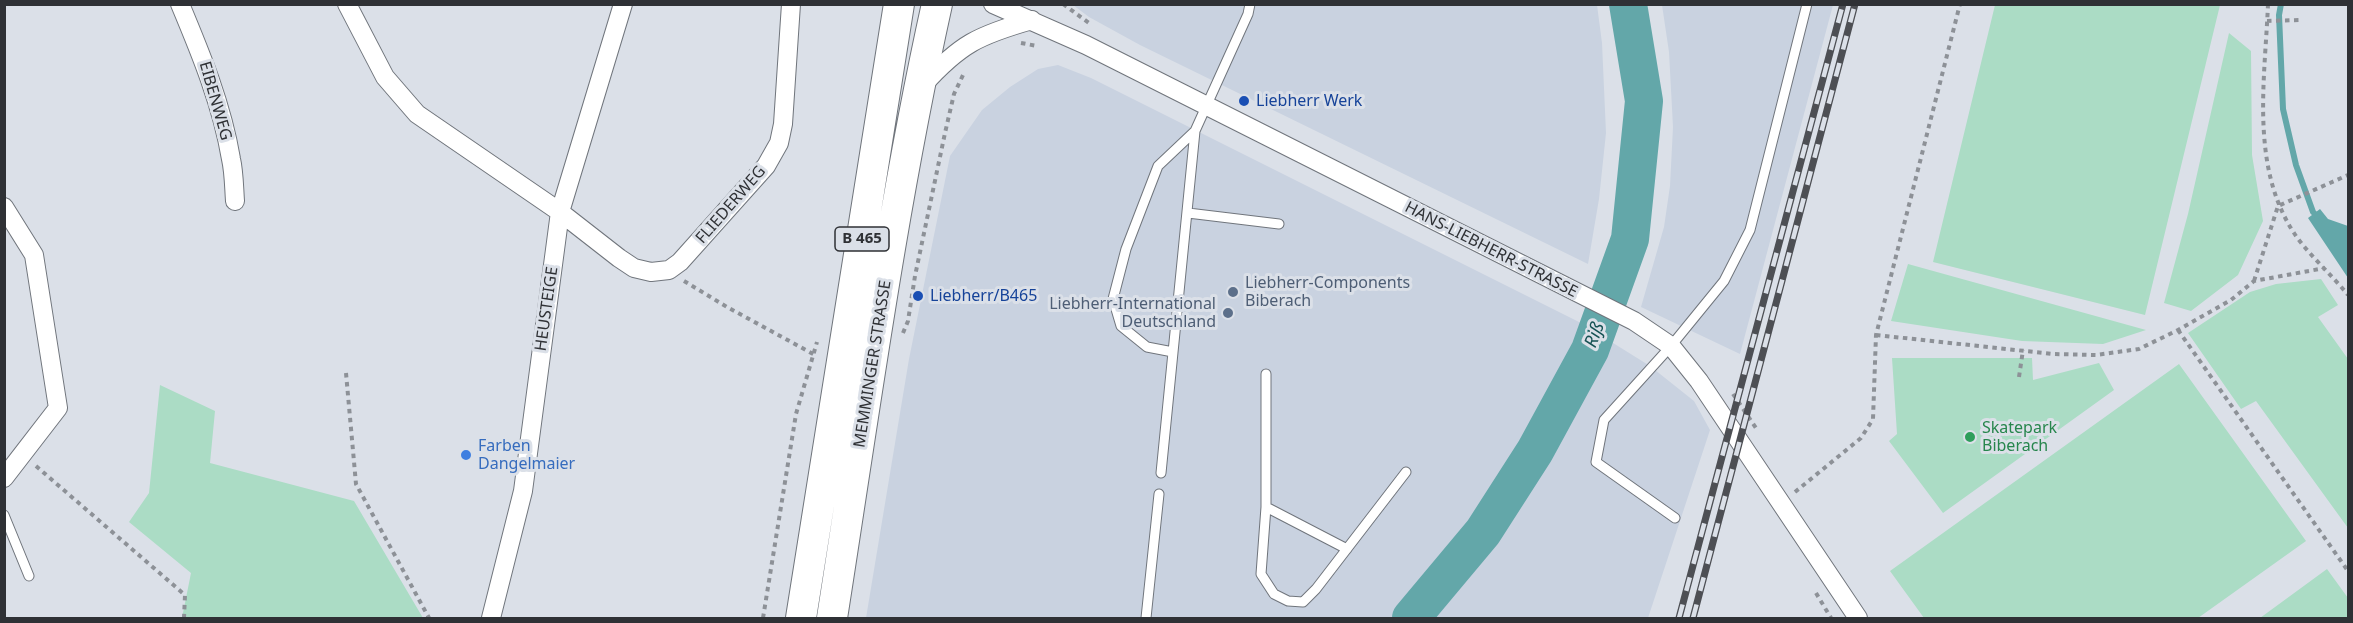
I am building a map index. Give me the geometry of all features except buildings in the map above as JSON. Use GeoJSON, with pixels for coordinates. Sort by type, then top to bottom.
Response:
{"type":"FeatureCollection","features":[{"type":"Feature","properties":{"kind":"main road","name":"MEMMINGER STRASSE"},"geometry":{"type":"LineString","coordinates":[[801,618],[899,4]]}},
{"type":"Feature","properties":{"kind":"main road","name":"MEMMINGER STRASSE"},"geometry":{"type":"LineString","coordinates":[[832,618],[918,91],[937,4]]}},
{"type":"Feature","properties":{"kind":"street","name":"EIBENWEG"},"geometry":{"type":"LineString","coordinates":[[180,4],[205,63],[219,111],[231,159],[235,201]]}},
{"type":"Feature","properties":{"kind":"street"},"geometry":{"type":"LineString","coordinates":[[347,4],[385,77],[417,114],[560,212],[619,258],[634,267],[651,272],[669,270]]}},
{"type":"Feature","properties":{"kind":"street","name":"HEUSTEIGE"},"geometry":{"type":"LineString","coordinates":[[491,618],[523,491],[560,212],[623,4]]}},
{"type":"Feature","properties":{"kind":"street","name":"FLIEDERWEG"},"geometry":{"type":"LineString","coordinates":[[669,270],[680,262],[766,166],[779,143],[783,124],[791,4]]}},
{"type":"Feature","properties":{"kind":"street","name":"HANS-LIEBHERR-STRASSE"},"geometry":{"type":"LineString","coordinates":[[993,4],[1032,20],[1206,106],[1634,321],[1671,346],[1699,381],[1781,507],[1858,618]]}},
{"type":"Feature","properties":{"kind":"street"},"geometry":{"type":"LineString","coordinates":[[918,91],[958,50],[986,35],[1032,20]]}},
{"type":"Feature","properties":{"kind":"street"},"geometry":{"type":"LineString","coordinates":[[4,207],[34,255],[58,408],[4,478]]}},
{"type":"Feature","properties":{"kind":"lane"},"geometry":{"type":"LineString","coordinates":[[1675,518],[1596,462],[1604,420],[1671,346],[1724,281],[1750,230],[1807,4]]}},
{"type":"Feature","properties":{"kind":"lane"},"geometry":{"type":"LineString","coordinates":[[1161,473],[1195,131],[1249,9]]}},
{"type":"Feature","properties":{"kind":"lane"},"geometry":{"type":"LineString","coordinates":[[1173,352],[1147,347],[1121,326],[1113,299],[1126,249],[1158,166],[1195,131]]}},
{"type":"Feature","properties":{"kind":"lane"},"geometry":{"type":"LineString","coordinates":[[1188,213],[1279,224]]}},
{"type":"Feature","properties":{"kind":"lane"},"geometry":{"type":"LineString","coordinates":[[1266,374],[1266,507],[1261,574],[1274,594],[1288,601],[1303,602],[1316,589],[1406,472]]}},
{"type":"Feature","properties":{"kind":"lane"},"geometry":{"type":"LineString","coordinates":[[1146,618],[1159,494]]}},
{"type":"Feature","properties":{"kind":"lane"},"geometry":{"type":"LineString","coordinates":[[1266,507],[1347,549]]}},
{"type":"Feature","properties":{"kind":"lane"},"geometry":{"type":"LineString","coordinates":[[4,515],[29,576]]}},
{"type":"Feature","properties":{"kind":"path"},"geometry":{"type":"LineString","coordinates":[[1781,507],[1794,493],[1862,438],[1873,419],[1876,335],[1960,4]]}},
{"type":"Feature","properties":{"kind":"path"},"geometry":{"type":"LineString","coordinates":[[2268,4],[2262,136],[2278,206],[2295,235],[2349,295]]}},
{"type":"Feature","properties":{"kind":"path"},"geometry":{"type":"LineString","coordinates":[[2267,21],[2300,20]]}},
{"type":"Feature","properties":{"kind":"path"},"geometry":{"type":"LineString","coordinates":[[2254,281],[2278,206],[2349,175]]}},
{"type":"Feature","properties":{"kind":"path"},"geometry":{"type":"LineString","coordinates":[[1876,335],[2053,354],[2096,355],[2139,349],[2231,300],[2254,281],[2325,268]]}},
{"type":"Feature","properties":{"kind":"path"},"geometry":{"type":"LineString","coordinates":[[669,270],[728,307],[815,355]]}},
{"type":"Feature","properties":{"kind":"path"},"geometry":{"type":"LineString","coordinates":[[2178,330],[2349,571]]}},
{"type":"Feature","properties":{"kind":"path"},"geometry":{"type":"LineString","coordinates":[[763,618],[796,414],[815,355],[819,334]]}},
{"type":"Feature","properties":{"kind":"path"},"geometry":{"type":"LineString","coordinates":[[2019,377],[2023,351]]}},
{"type":"Feature","properties":{"kind":"path"},"geometry":{"type":"LineString","coordinates":[[346,373],[356,484],[429,618]]}},
{"type":"Feature","properties":{"kind":"path"},"geometry":{"type":"LineString","coordinates":[[23,454],[185,595],[184,618]]}},
{"type":"Feature","properties":{"kind":"shaded area"},"geometry":{"type":"Polygon","coordinates":[[[1073,5],[1597,5],[1602,43],[1606,133],[1599,199],[1588,264],[1140,45],[1089,17],[1073,5]]]}},
{"type":"Feature","properties":{"kind":"shaded area"},"geometry":{"type":"Polygon","coordinates":[[[1662,5],[1833,5],[1740,354],[1641,307],[1664,227],[1670,186],[1673,127],[1669,52],[1662,5]]]}},
{"type":"Feature","properties":{"kind":"shaded area"},"geometry":{"type":"Polygon","coordinates":[[[1058,65],[1091,78],[1581,323],[1650,366],[1694,401],[1710,430],[1648,618],[866,618],[909,359],[950,156],[982,110],[1010,87],[1038,69],[1058,65]]]}},
{"type":"Feature","properties":{"kind":"green space"},"geometry":{"type":"Polygon","coordinates":[[[1995,5],[2220,5],[2145,315],[1933,262],[1995,5]]]}},
{"type":"Feature","properties":{"kind":"green space"},"geometry":{"type":"Polygon","coordinates":[[[2229,33],[2251,51],[2252,155],[2263,221],[2238,275],[2191,311],[2164,303],[2188,214],[2229,33]]]}},
{"type":"Feature","properties":{"kind":"green space"},"geometry":{"type":"Polygon","coordinates":[[[1908,264],[2146,330],[2103,344],[2022,341],[1891,321],[1908,264]]]}},
{"type":"Feature","properties":{"kind":"green space"},"geometry":{"type":"Polygon","coordinates":[[[2321,279],[2338,305],[2318,317],[2348,359],[2348,528],[2256,401],[2241,409],[2188,333],[2250,292],[2276,284],[2321,279]]]}},
{"type":"Feature","properties":{"kind":"green space","name":"Skatepark Biberach"},"geometry":{"type":"Polygon","coordinates":[[[1892,358],[2032,358],[2033,380],[2099,363],[2114,390],[1943,513],[1889,441],[1897,434],[1892,358]]]}},
{"type":"Feature","properties":{"kind":"green space"},"geometry":{"type":"Polygon","coordinates":[[[2179,364],[2306,541],[2198,618],[1924,618],[1890,571],[2179,364]]]}},
{"type":"Feature","properties":{"kind":"green space"},"geometry":{"type":"Polygon","coordinates":[[[160,385],[215,411],[210,463],[354,501],[423,618],[182,618],[191,573],[129,522],[149,493],[160,385]]]}},
{"type":"Feature","properties":{"kind":"green space"},"geometry":{"type":"Polygon","coordinates":[[[2327,569],[2348,598],[2348,618],[2260,618],[2327,569]]]}},
{"type":"Feature","properties":{"kind":"water"},"geometry":{"type":"Polygon","coordinates":[[[2320,209],[2328,219],[2348,226],[2348,278],[2308,218],[2320,209]]]}},
{"type":"Feature","properties":{"kind":"waterway","name":"Riß"},"geometry":{"type":"LineString","coordinates":[[1411,618],[1483,532],[1535,451],[1590,350],[1630,239],[1644,101],[1628,4]]}},
{"type":"Feature","properties":{"kind":"waterway"},"geometry":{"type":"LineString","coordinates":[[2281,4],[2279,15],[2283,109],[2296,165],[2313,212],[2317,216]]}},
{"type":"Feature","properties":{"kind":"railway"},"geometry":{"type":"LineString","coordinates":[[1679,618],[1843,4]]}},
{"type":"Feature","properties":{"kind":"railway"},"geometry":{"type":"LineString","coordinates":[[1693,618],[1855,4]]}},
{"type":"Feature","properties":{"kind":"place","name":"Liebherr Werk"},"geometry":{"type":"Point","coordinates":[1244,101]}},
{"type":"Feature","properties":{"kind":"place","name":"Liebherr-Components Biberach"},"geometry":{"type":"Point","coordinates":[1233,292]}},
{"type":"Feature","properties":{"kind":"place","name":"Liebherr/B465"},"geometry":{"type":"Point","coordinates":[918,296]}},
{"type":"Feature","properties":{"kind":"place","name":"Liebherr-International Deutschland"},"geometry":{"type":"Point","coordinates":[1228,313]}},
{"type":"Feature","properties":{"kind":"place","name":"Skatepark Biberach"},"geometry":{"type":"Point","coordinates":[1970,437]}},
{"type":"Feature","properties":{"kind":"place","name":"Farben Dangelmaier"},"geometry":{"type":"Point","coordinates":[466,455]}}]}
